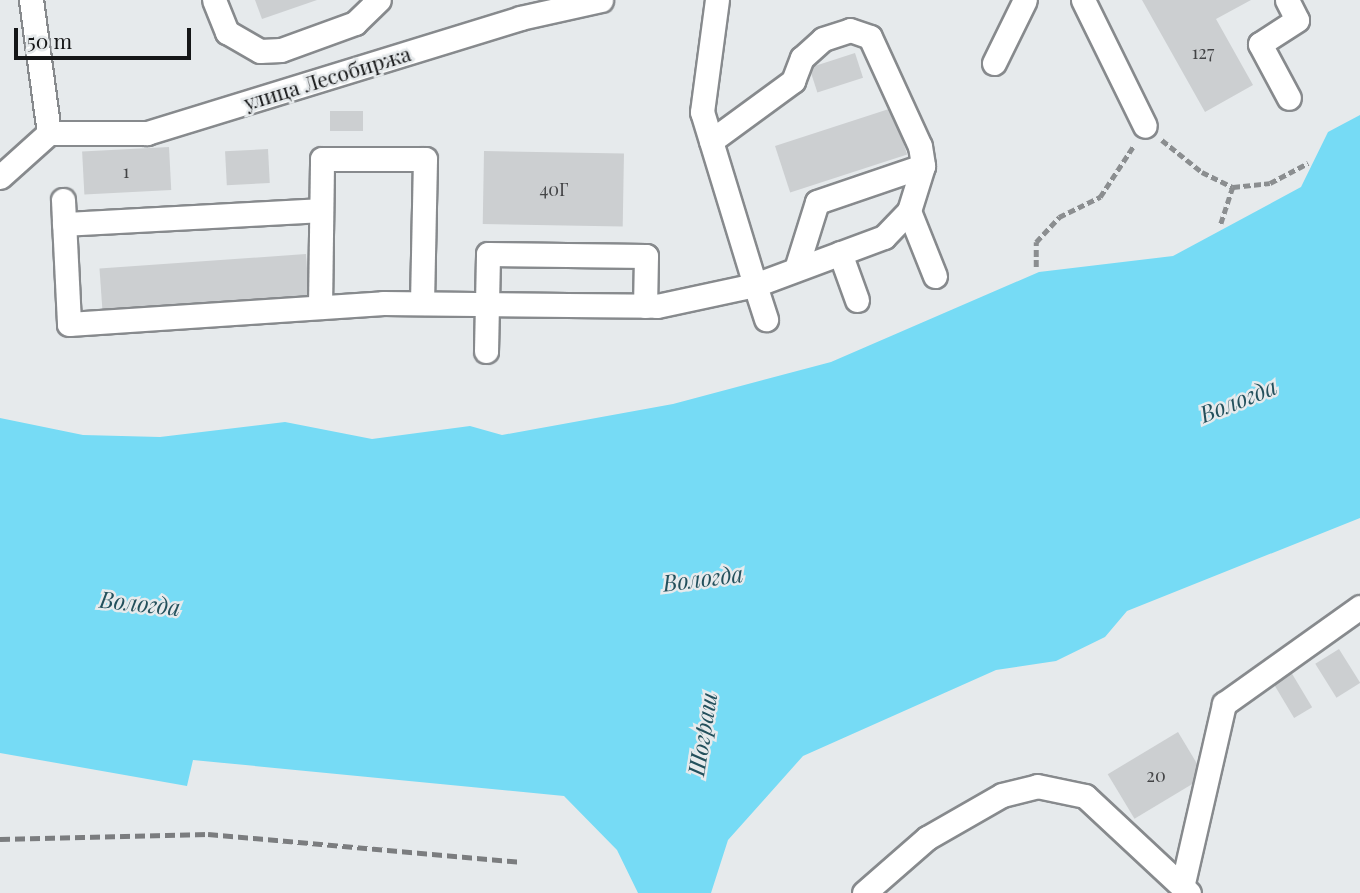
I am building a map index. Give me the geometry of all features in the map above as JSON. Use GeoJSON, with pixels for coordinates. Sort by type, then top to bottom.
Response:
{"type":"FeatureCollection","features":[{"type":"Feature","properties":{"kind":"street"},"geometry":{"type":"LineString","coordinates":[[0,177],[49,133],[31,0]]}},
{"type":"Feature","properties":{"kind":"street"},"geometry":{"type":"LineString","coordinates":[[214,0],[227,32],[260,51],[281,50],[355,23],[379,0]]}},
{"type":"Feature","properties":{"kind":"street","name":"улица Лесобиржа"},"geometry":{"type":"LineString","coordinates":[[49,133],[147,133],[520,18],[601,0]]}},
{"type":"Feature","properties":{"kind":"street"},"geometry":{"type":"LineString","coordinates":[[717,0],[703,75],[702,112],[766,319]]}},
{"type":"Feature","properties":{"kind":"street"},"geometry":{"type":"LineString","coordinates":[[994,63],[1025,0]]}},
{"type":"Feature","properties":{"kind":"street"},"geometry":{"type":"LineString","coordinates":[[1083,0],[1145,127]]}},
{"type":"Feature","properties":{"kind":"street"},"geometry":{"type":"LineString","coordinates":[[1287,0],[1297,20],[1260,44],[1289,98]]}},
{"type":"Feature","properties":{"kind":"street"},"geometry":{"type":"LineString","coordinates":[[63,200],[69,324],[422,303],[645,306],[755,285],[884,237],[909,211],[923,166],[898,89],[870,37],[850,30],[823,39],[802,58],[793,81],[711,141]]}},
{"type":"Feature","properties":{"kind":"street"},"geometry":{"type":"LineString","coordinates":[[320,307],[322,159],[425,159],[422,303]]}},
{"type":"Feature","properties":{"kind":"street"},"geometry":{"type":"LineString","coordinates":[[796,269],[817,202],[923,166]]}},
{"type":"Feature","properties":{"kind":"street"},"geometry":{"type":"LineString","coordinates":[[64,224],[321,210]]}},
{"type":"Feature","properties":{"kind":"street"},"geometry":{"type":"LineString","coordinates":[[909,211],[935,276]]}},
{"type":"Feature","properties":{"kind":"street"},"geometry":{"type":"LineString","coordinates":[[840,253],[857,300]]}},
{"type":"Feature","properties":{"kind":"street"},"geometry":{"type":"LineString","coordinates":[[486,351],[488,254],[646,256],[645,306]]}},
{"type":"Feature","properties":{"kind":"street"},"geometry":{"type":"LineString","coordinates":[[1186,888],[1224,704],[1360,607]]}},
{"type":"Feature","properties":{"kind":"street"},"geometry":{"type":"LineString","coordinates":[[864,893],[927,838],[1002,795],[1037,786],[1085,796],[1186,888]]}},
{"type":"Feature","properties":{"kind":"path"},"geometry":{"type":"LineString","coordinates":[[1036,267],[1036,242],[1059,217],[1100,197],[1145,127],[1202,172],[1233,187],[1270,183],[1308,163]]}},
{"type":"Feature","properties":{"kind":"path"},"geometry":{"type":"LineString","coordinates":[[1221,224],[1233,187]]}},
{"type":"Feature","properties":{"kind":"water"},"geometry":{"type":"Polygon","coordinates":[[[1360,115],[1360,518],[1127,611],[1105,637],[1056,661],[996,670],[803,756],[728,840],[711,893],[638,893],[617,850],[564,796],[193,760],[187,786],[0,753],[0,418],[83,435],[160,437],[285,422],[372,439],[470,426],[502,435],[673,404],[831,362],[1039,272],[1173,256],[1301,187],[1328,132],[1360,115]]]}},
{"type":"Feature","properties":{"kind":"building"},"geometry":{"type":"Polygon","coordinates":[[[255,0],[317,0],[262,19],[255,0]]]}},
{"type":"Feature","properties":{"kind":"building"},"geometry":{"type":"Polygon","coordinates":[[[1142,0],[1251,0],[1216,19],[1253,85],[1205,112],[1142,0]]]}},
{"type":"Feature","properties":{"kind":"building"},"geometry":{"type":"Polygon","coordinates":[[[855,53],[863,78],[817,93],[809,68],[855,53]]]}},
{"type":"Feature","properties":{"kind":"building"},"geometry":{"type":"Polygon","coordinates":[[[892,108],[907,155],[790,193],[775,146],[892,108]]]}},
{"type":"Feature","properties":{"kind":"building"},"geometry":{"type":"Polygon","coordinates":[[[330,111],[363,111],[363,131],[330,131],[330,111]]]}},
{"type":"Feature","properties":{"kind":"building"},"geometry":{"type":"Polygon","coordinates":[[[169,147],[171,190],[84,194],[82,152],[169,147]]]}},
{"type":"Feature","properties":{"kind":"building"},"geometry":{"type":"Polygon","coordinates":[[[268,149],[270,183],[227,185],[225,151],[268,149]]]}},
{"type":"Feature","properties":{"kind":"building"},"geometry":{"type":"Polygon","coordinates":[[[484,151],[624,153],[623,226],[483,224],[484,151]]]}},
{"type":"Feature","properties":{"kind":"building"},"geometry":{"type":"Polygon","coordinates":[[[306,254],[309,298],[103,312],[100,268],[306,254]]]}},
{"type":"Feature","properties":{"kind":"building"},"geometry":{"type":"Polygon","coordinates":[[[1339,649],[1360,683],[1336,698],[1315,664],[1339,649]]]}},
{"type":"Feature","properties":{"kind":"building"},"geometry":{"type":"Polygon","coordinates":[[[1291,672],[1312,707],[1294,718],[1273,683],[1291,672]]]}},
{"type":"Feature","properties":{"kind":"building"},"geometry":{"type":"Polygon","coordinates":[[[1178,732],[1205,777],[1134,819],[1108,774],[1178,732]]]}},
{"type":"Feature","properties":{"kind":"railway"},"geometry":{"type":"LineString","coordinates":[[0,839],[208,834],[520,862]]}},
{"type":"Feature","properties":{"kind":"water label","name":"Вологда"},"geometry":{"type":"Point","coordinates":[1238,400]}},
{"type":"Feature","properties":{"kind":"water label","name":"Вологда"},"geometry":{"type":"Point","coordinates":[703,578]}},
{"type":"Feature","properties":{"kind":"water label","name":"Вологда"},"geometry":{"type":"Point","coordinates":[140,603]}},
{"type":"Feature","properties":{"kind":"water label","name":"Шограш"},"geometry":{"type":"Point","coordinates":[702,734]}}]}
